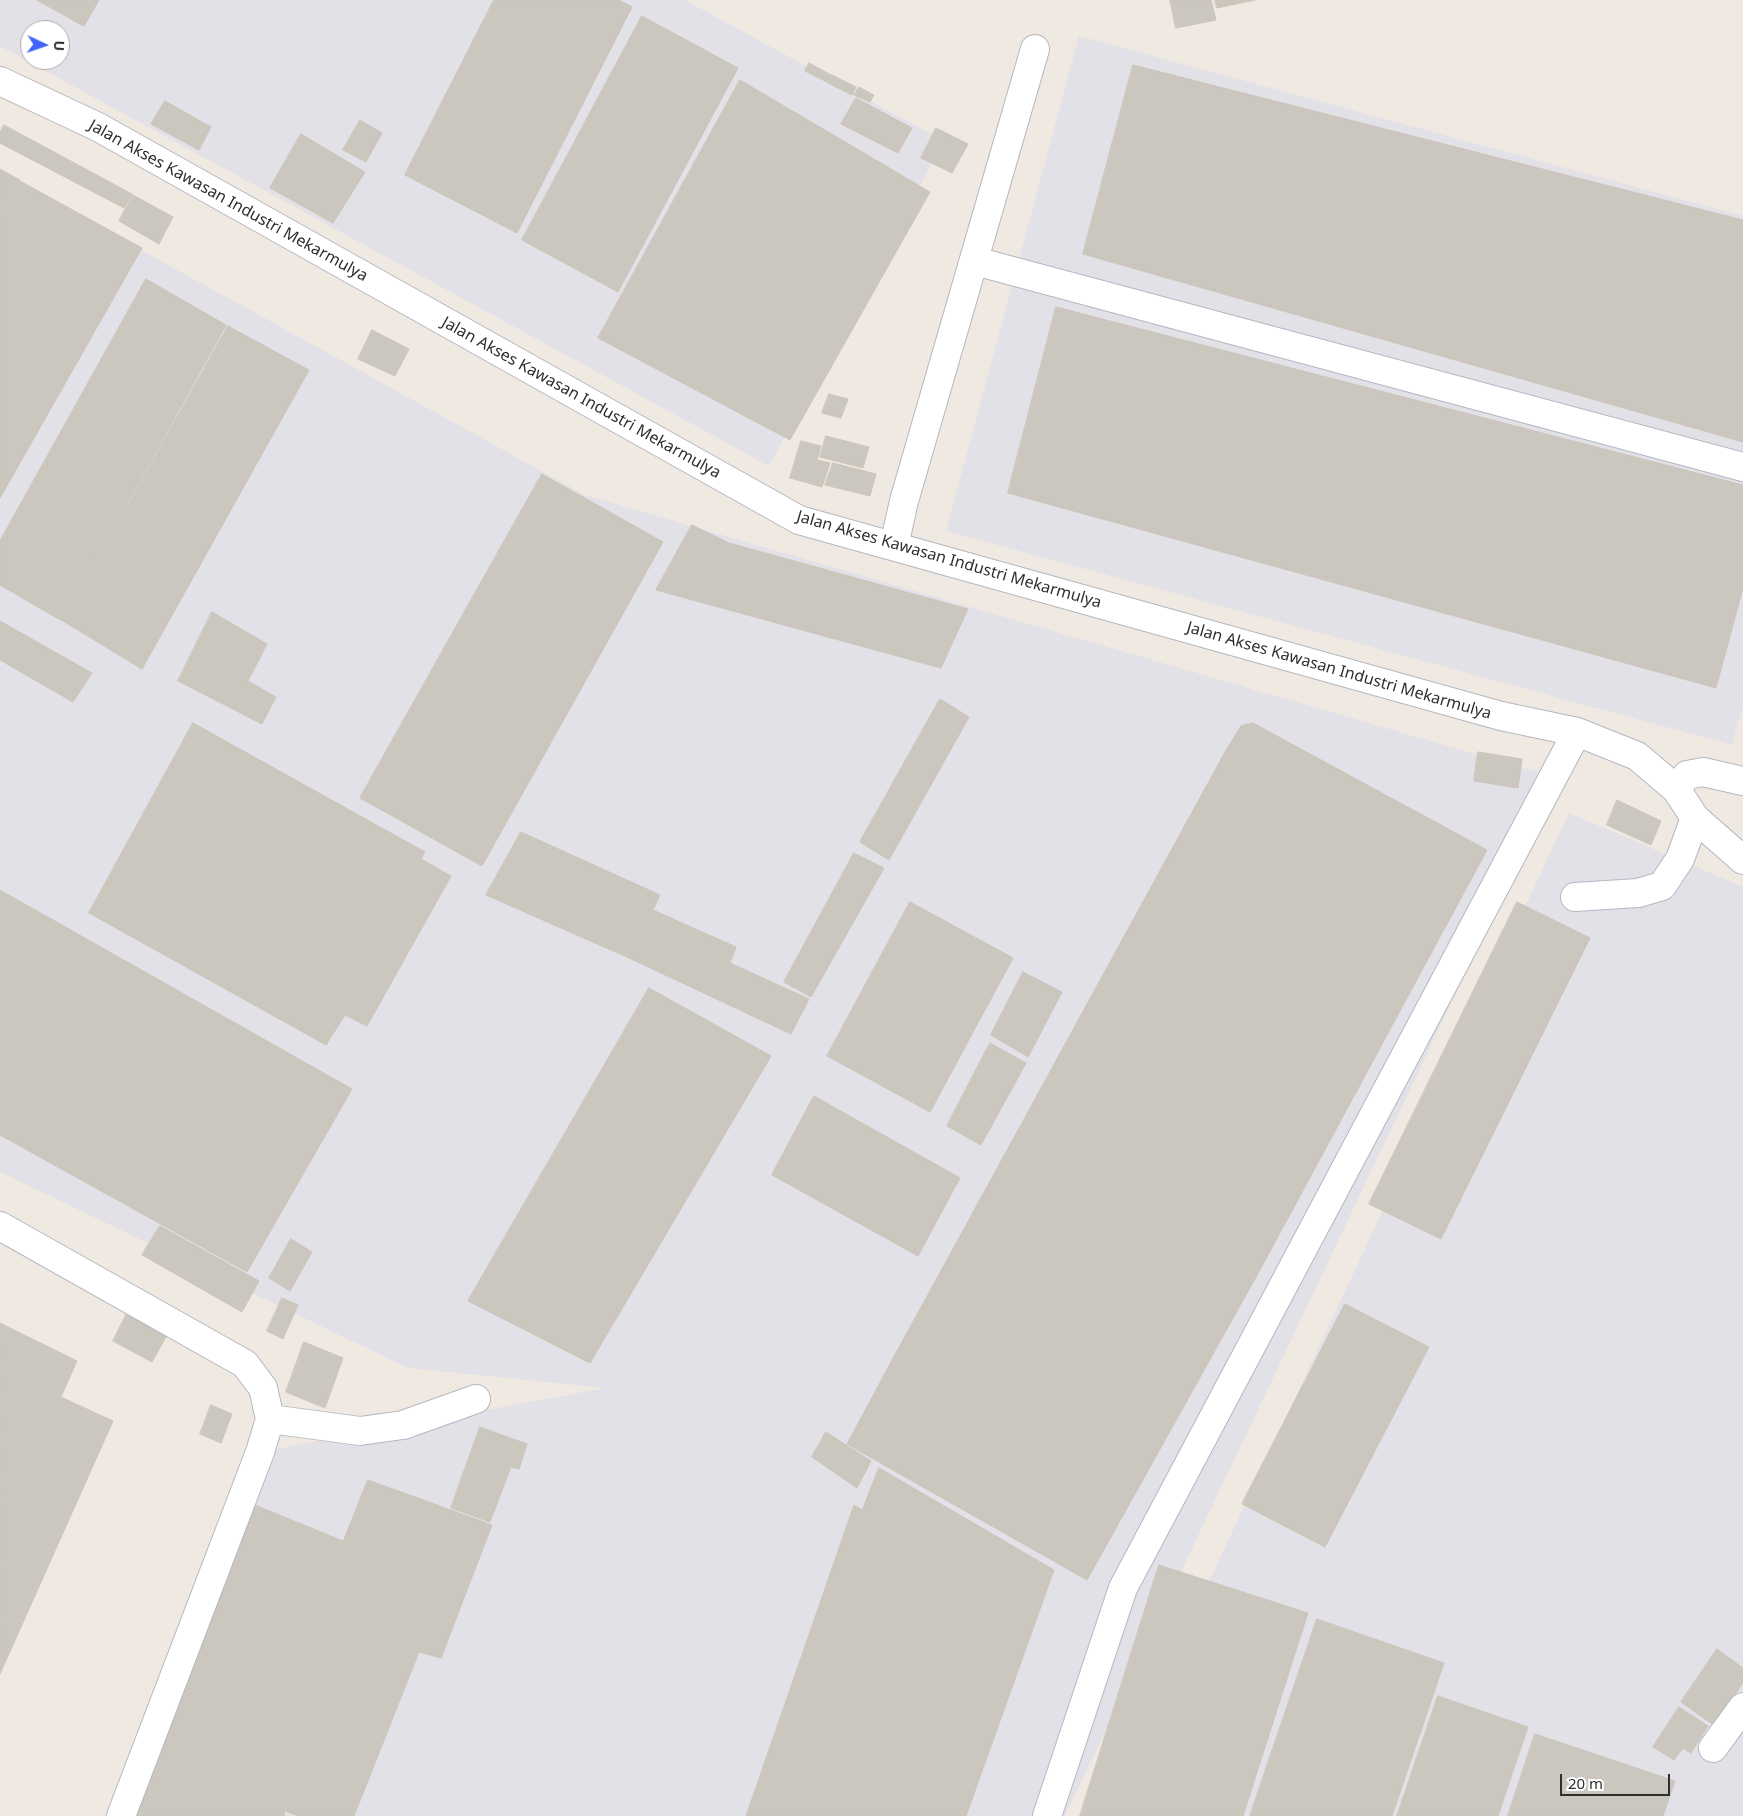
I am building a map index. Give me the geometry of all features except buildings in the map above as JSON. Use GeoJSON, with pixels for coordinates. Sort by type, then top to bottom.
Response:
{"type":"FeatureCollection","features":[{"type":"Feature","properties":{"kind":"street"},"geometry":{"type":"LineString","coordinates":[[894,546],[904,500],[975,261],[1035,49]]}},
{"type":"Feature","properties":{"kind":"street","name":"Jalan Akses Kawasan Industri Mekarmulya"},"geometry":{"type":"LineString","coordinates":[[0,82],[98,127],[800,520],[1501,716],[1577,732],[1637,756],[1676,790],[1695,818],[1743,860]]}},
{"type":"Feature","properties":{"kind":"street"},"geometry":{"type":"LineString","coordinates":[[975,261],[1743,467]]}},
{"type":"Feature","properties":{"kind":"street"},"geometry":{"type":"LineString","coordinates":[[1047,1816],[1123,1588],[1577,732]]}},
{"type":"Feature","properties":{"kind":"street"},"geometry":{"type":"LineString","coordinates":[[1676,790],[1687,776],[1703,772],[1738,780]]}},
{"type":"Feature","properties":{"kind":"street"},"geometry":{"type":"LineString","coordinates":[[1575,897],[1638,893],[1662,886],[1680,859],[1695,818]]}},
{"type":"Feature","properties":{"kind":"street"},"geometry":{"type":"LineString","coordinates":[[0,1226],[245,1364],[263,1388],[270,1419],[260,1452],[121,1816]]}},
{"type":"Feature","properties":{"kind":"street"},"geometry":{"type":"LineString","coordinates":[[270,1419],[360,1431],[403,1424],[476,1399]]}},
{"type":"Feature","properties":{"kind":"street"},"geometry":{"type":"LineString","coordinates":[[1713,1748],[1743,1707]]}},
{"type":"Feature","properties":{"kind":"shaded area"},"geometry":{"type":"Polygon","coordinates":[[[0,0],[685,0],[944,141],[769,466],[44,70],[70,70],[70,20],[20,20],[20,57],[0,46],[0,0]]]}},
{"type":"Feature","properties":{"kind":"shaded area"},"geometry":{"type":"Polygon","coordinates":[[[1079,36],[1743,216],[1743,704],[1732,745],[946,531],[1079,36]]]}},
{"type":"Feature","properties":{"kind":"shaded area"},"geometry":{"type":"Polygon","coordinates":[[[0,172],[585,495],[1558,778],[1065,1816],[121,1816],[260,1452],[605,1388],[408,1368],[0,1172],[0,172]]]}},
{"type":"Feature","properties":{"kind":"shaded area"},"geometry":{"type":"Polygon","coordinates":[[[1569,813],[1743,887],[1743,1816],[1099,1816],[1569,813]]]}}]}
